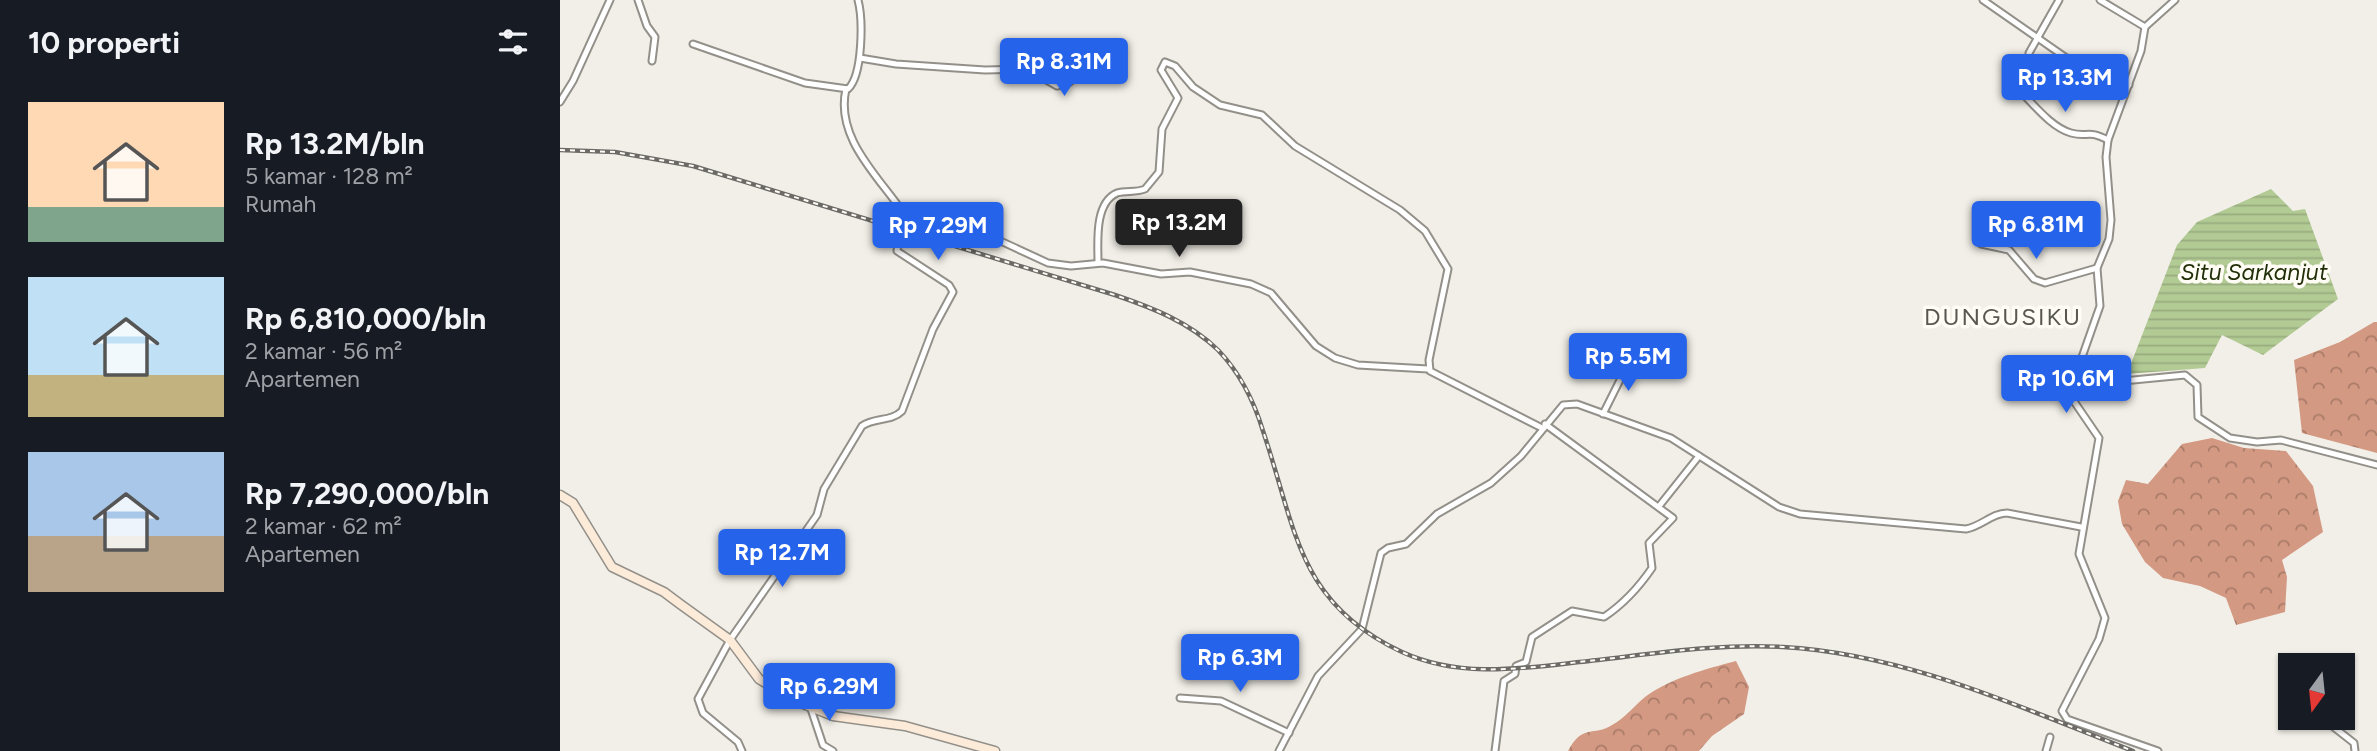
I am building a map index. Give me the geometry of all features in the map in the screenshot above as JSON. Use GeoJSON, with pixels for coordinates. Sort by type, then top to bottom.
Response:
{"type":"FeatureCollection","features":[{"type":"Feature","properties":{"kind":"street"},"geometry":{"type":"LineString","coordinates":[[560,102],[573,81],[610,0]]}},
{"type":"Feature","properties":{"kind":"street"},"geometry":{"type":"LineString","coordinates":[[638,0],[647,26],[655,37],[652,61]]}},
{"type":"Feature","properties":{"kind":"street"},"geometry":{"type":"LineString","coordinates":[[693,44],[793,80],[846,89],[852,85],[860,58],[858,0]]}},
{"type":"Feature","properties":{"kind":"street"},"geometry":{"type":"LineString","coordinates":[[1983,0],[2071,60],[2129,85]]}},
{"type":"Feature","properties":{"kind":"street"},"geometry":{"type":"LineString","coordinates":[[2029,53],[2059,0]]}},
{"type":"Feature","properties":{"kind":"street"},"geometry":{"type":"LineString","coordinates":[[2100,0],[2145,27]]}},
{"type":"Feature","properties":{"kind":"street"},"geometry":{"type":"LineString","coordinates":[[2158,751],[2062,715],[2062,708],[2099,639],[2105,618],[2080,559],[2081,527],[2099,438],[2070,398],[2070,389],[2100,306],[2097,268],[2110,230],[2106,157],[2108,140],[2141,51],[2145,27],[2175,0]]}},
{"type":"Feature","properties":{"kind":"street"},"geometry":{"type":"LineString","coordinates":[[860,58],[896,64],[985,71],[1027,69],[1057,86],[1074,78],[1092,53]]}},
{"type":"Feature","properties":{"kind":"street"},"geometry":{"type":"LineString","coordinates":[[1098,262],[1099,225],[1111,198],[1116,194],[1145,189],[1158,172],[1162,129],[1178,97],[1161,70],[1163,63],[1171,64],[1193,87],[1220,105],[1262,115],[1295,146],[1400,210],[1425,230],[1448,269],[1428,369]]}},
{"type":"Feature","properties":{"kind":"street"},"geometry":{"type":"LineString","coordinates":[[2016,87],[2059,127],[2075,134],[2094,132],[2108,140]]}},
{"type":"Feature","properties":{"kind":"street"},"geometry":{"type":"LineString","coordinates":[[846,89],[842,111],[861,158],[903,213],[981,232],[1048,263],[1071,266],[1098,262],[1161,274],[1190,272],[1251,284],[1271,293],[1316,346],[1335,358],[1358,365],[1428,369],[1458,388],[1543,426],[1660,505],[1673,519],[1649,543],[1652,568],[1626,600],[1612,608],[1604,617],[1573,611],[1532,637],[1526,662],[1516,666],[1515,674],[1504,681],[1495,751]]}},
{"type":"Feature","properties":{"kind":"street"},"geometry":{"type":"LineString","coordinates":[[742,751],[738,742],[703,713],[698,699],[730,640],[817,515],[824,489],[862,426],[872,420],[896,416],[902,411],[933,329],[950,299],[951,286],[897,251],[903,213]]}},
{"type":"Feature","properties":{"kind":"street"},"geometry":{"type":"LineString","coordinates":[[1981,244],[2009,250],[2034,279],[2045,283],[2097,268]]}},
{"type":"Feature","properties":{"kind":"street"},"geometry":{"type":"LineString","coordinates":[[1603,414],[1622,376],[1636,360]]}},
{"type":"Feature","properties":{"kind":"street"},"geometry":{"type":"LineString","coordinates":[[2077,372],[2123,381],[2185,374],[2197,385],[2197,417],[2224,436],[2257,442],[2281,440],[2377,466]]}},
{"type":"Feature","properties":{"kind":"street"},"geometry":{"type":"LineString","coordinates":[[1279,751],[1318,676],[1362,629],[1381,553],[1388,548],[1406,544],[1437,514],[1490,483],[1521,456],[1563,405],[1572,402],[1671,438],[1779,507],[1800,514],[1966,529],[1979,527],[1999,513],[2007,513],[2081,527]]}},
{"type":"Feature","properties":{"kind":"street"},"geometry":{"type":"LineString","coordinates":[[1660,505],[1699,456]]}},
{"type":"Feature","properties":{"kind":"street"},"geometry":{"type":"LineString","coordinates":[[560,495],[573,503],[612,567],[664,592],[730,640],[759,679],[811,709],[852,720],[917,729],[995,751]]}},
{"type":"Feature","properties":{"kind":"street"},"geometry":{"type":"LineString","coordinates":[[1180,698],[1221,701],[1289,733]]}},
{"type":"Feature","properties":{"kind":"street"},"geometry":{"type":"LineString","coordinates":[[811,709],[823,745],[833,751]]}},
{"type":"Feature","properties":{"kind":"street"},"geometry":{"type":"LineString","coordinates":[[2337,730],[2354,743],[2355,751]]}},
{"type":"Feature","properties":{"kind":"street"},"geometry":{"type":"LineString","coordinates":[[2046,751],[2050,737]]}},
{"type":"Feature","properties":{"kind":"green space"},"geometry":{"type":"Polygon","coordinates":[[[2377,322],[2377,453],[2302,433],[2294,360],[2340,342],[2377,322]]]}},
{"type":"Feature","properties":{"kind":"green space"},"geometry":{"type":"Polygon","coordinates":[[[2212,438],[2244,448],[2286,451],[2313,486],[2323,532],[2282,560],[2287,577],[2285,612],[2236,625],[2226,598],[2200,586],[2163,578],[2145,562],[2122,524],[2118,501],[2126,480],[2148,484],[2182,444],[2212,438]]]}},
{"type":"Feature","properties":{"kind":"green space"},"geometry":{"type":"Polygon","coordinates":[[[1736,661],[1749,687],[1744,714],[1712,736],[1699,751],[1568,751],[1579,737],[1612,725],[1645,697],[1666,684],[1736,661]]]}},
{"type":"Feature","properties":{"kind":"water","name":"Situ Sarkanjut"},"geometry":{"type":"Polygon","coordinates":[[[2271,189],[2293,211],[2305,209],[2338,299],[2263,355],[2222,335],[2205,368],[2127,374],[2177,245],[2197,222],[2271,189]]]}},
{"type":"Feature","properties":{"kind":"railway"},"geometry":{"type":"LineString","coordinates":[[560,150],[615,152],[693,166],[1115,295],[1157,311],[1195,331],[1218,350],[1233,368],[1251,398],[1294,531],[1321,586],[1341,610],[1367,632],[1402,652],[1445,666],[1489,669],[1732,647],[1783,647],[1829,652],[1874,660],[1961,685],[2133,751]]}},
{"type":"Feature","properties":{"kind":"district","name":"DUNGUSIKU"},"geometry":{"type":"Point","coordinates":[2003,316]}}]}
